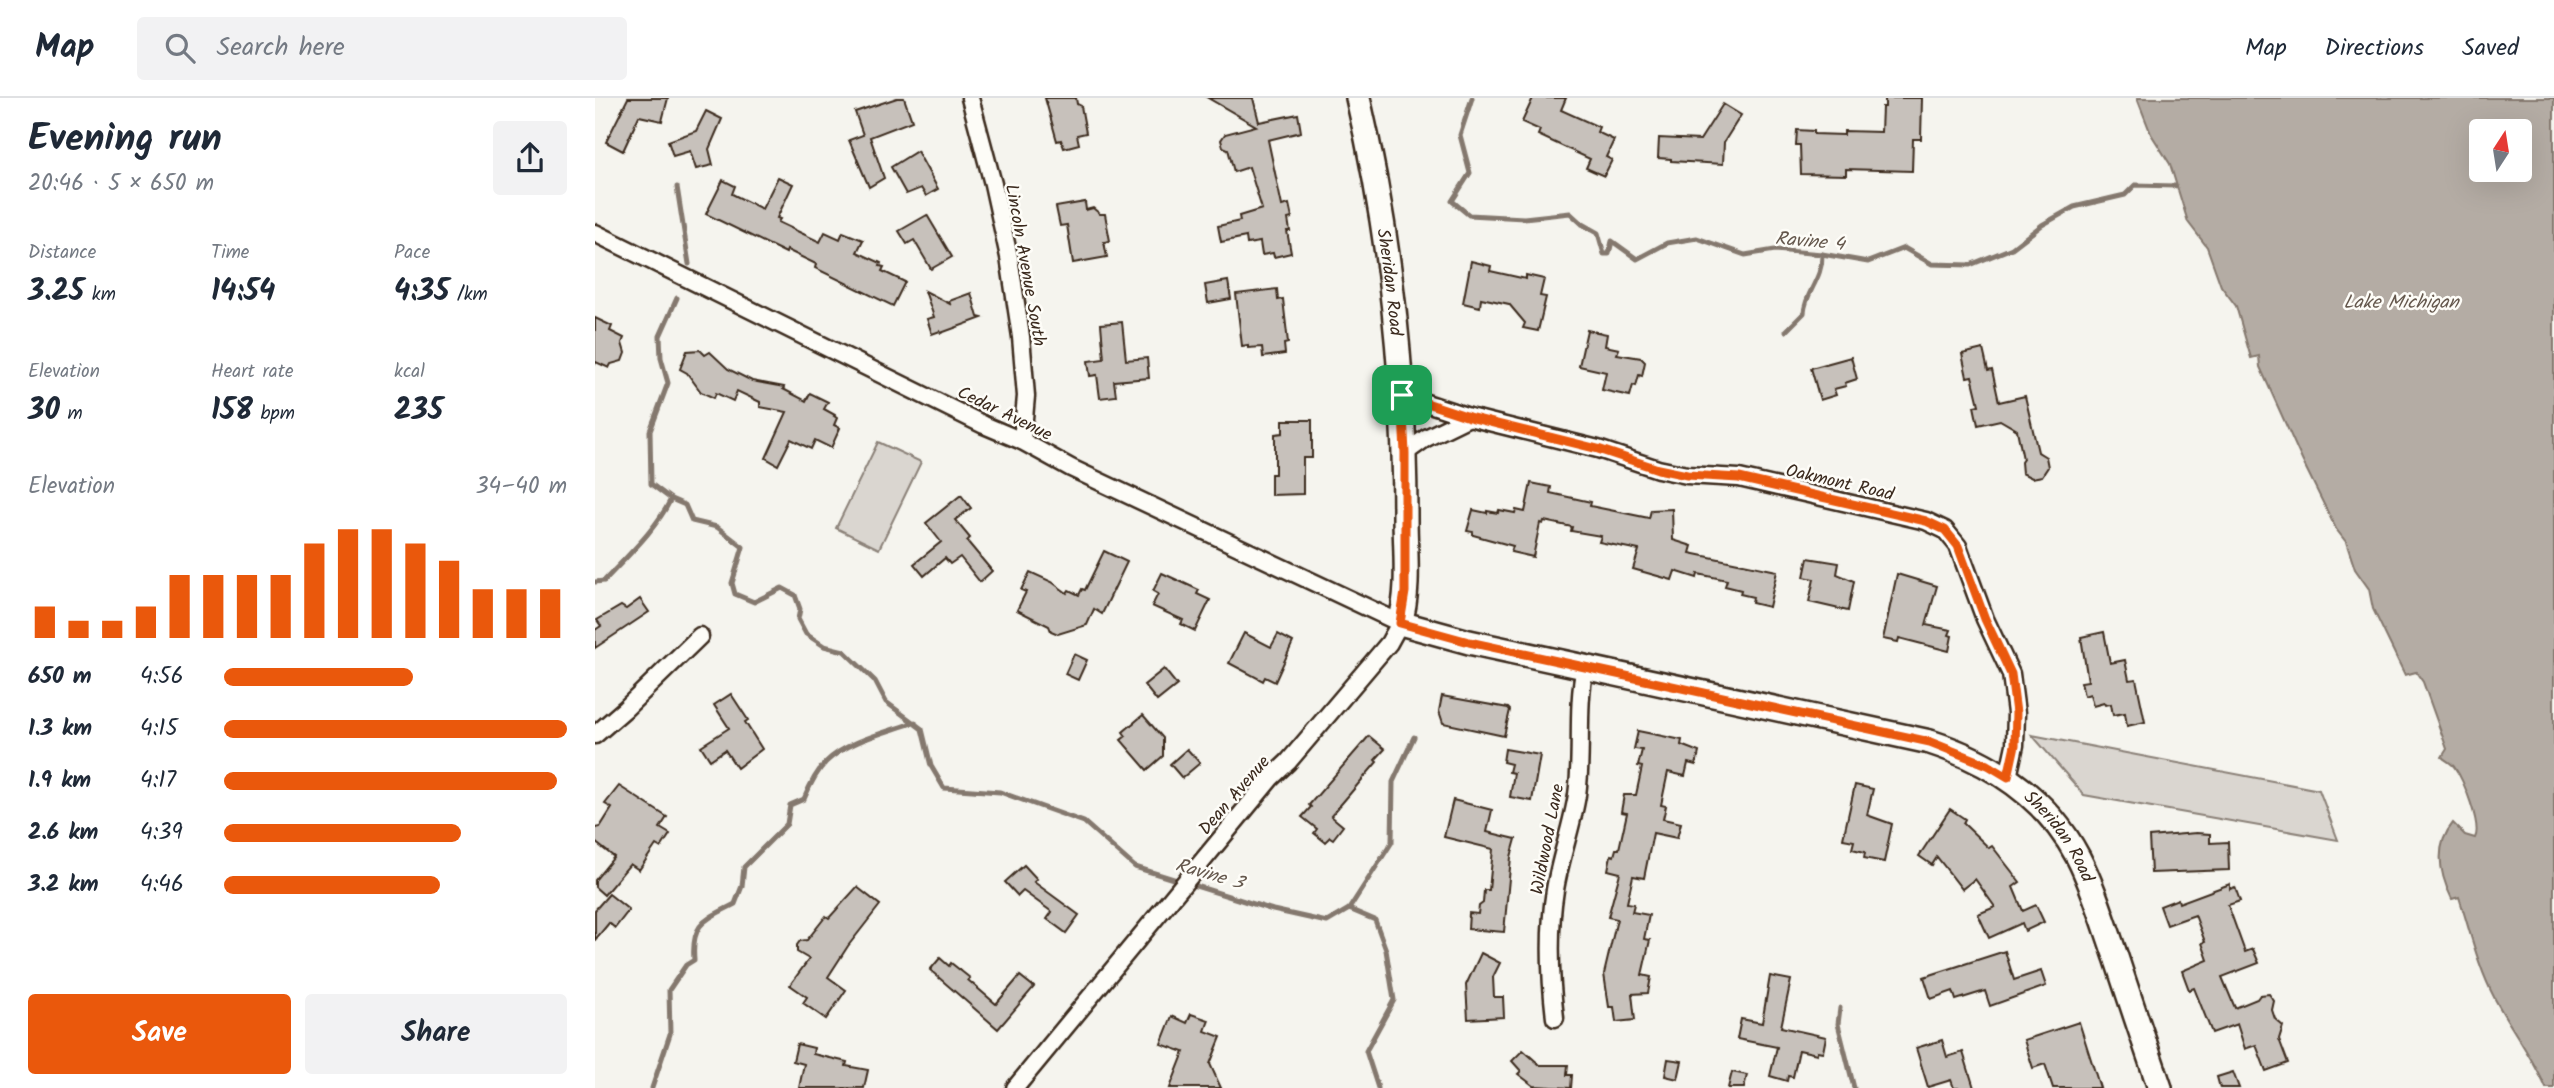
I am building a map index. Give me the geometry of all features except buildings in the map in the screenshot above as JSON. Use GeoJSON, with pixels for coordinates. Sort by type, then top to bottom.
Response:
{"type":"FeatureCollection","features":[{"type":"Feature","properties":{"kind":"street","name":"Lincoln Avenue South"},"geometry":{"type":"LineString","coordinates":[[970,98],[1009,257],[1021,337],[1026,396],[1022,441]]}},
{"type":"Feature","properties":{"kind":"street","name":"Sheridan Road"},"geometry":{"type":"LineString","coordinates":[[1357,98],[1370,150],[1388,261],[1402,395],[1405,453],[1405,592],[1400,623],[1469,642],[1930,742],[1988,765],[2008,777],[2049,816],[2077,856],[2099,908],[2160,1088]]}},
{"type":"Feature","properties":{"kind":"street","name":"Cedar Avenue"},"geometry":{"type":"LineString","coordinates":[[595,233],[984,425],[1022,441],[1071,468],[1400,623]]}},
{"type":"Feature","properties":{"kind":"street","name":"Oakmont Road"},"geometry":{"type":"LineString","coordinates":[[1402,395],[1469,417],[1598,449],[1658,469],[1687,475],[1739,478],[1926,521],[1945,530],[1958,546],[1985,619],[2011,674],[2016,713],[2015,745],[2008,777]]}},
{"type":"Feature","properties":{"kind":"street"},"geometry":{"type":"LineString","coordinates":[[1405,453],[1426,438],[1469,417]]}},
{"type":"Feature","properties":{"kind":"street","name":"Dean Avenue"},"geometry":{"type":"LineString","coordinates":[[1015,1088],[1271,778],[1288,762],[1389,643],[1400,623]]}},
{"type":"Feature","properties":{"kind":"street"},"geometry":{"type":"LineString","coordinates":[[595,735],[700,636]]}},
{"type":"Feature","properties":{"kind":"street","name":"Wildwood Lane"},"geometry":{"type":"LineString","coordinates":[[1555,1018],[1550,979],[1550,927],[1555,889],[1576,799],[1581,759],[1580,689],[1585,667]]}},
{"type":"Feature","properties":{"kind":"shaded area"},"geometry":{"type":"Polygon","coordinates":[[[878,442],[921,462],[879,549],[836,528],[878,442]]]}},
{"type":"Feature","properties":{"kind":"shaded area"},"geometry":{"type":"Polygon","coordinates":[[[2032,735],[2319,790],[2338,840],[2084,795],[2032,735]]]}},
{"type":"Feature","properties":{"kind":"water","name":"Lake Michigan"},"geometry":{"type":"Polygon","coordinates":[[[2137,98],[2554,98],[2554,1088],[2546,1088],[2495,999],[2479,962],[2459,897],[2452,899],[2444,880],[2441,851],[2447,832],[2453,823],[2465,835],[2475,838],[2476,824],[2471,803],[2458,774],[2442,757],[2447,749],[2423,682],[2416,672],[2405,675],[2373,609],[2369,589],[2355,569],[2346,542],[2336,529],[2302,460],[2260,367],[2259,356],[2251,358],[2236,306],[2221,286],[2207,247],[2188,222],[2170,164],[2151,134],[2137,98]]]}},
{"type":"Feature","properties":{"kind":"waterway","name":"Ravine 4"},"geometry":{"type":"LineString","coordinates":[[1472,98],[1460,135],[1470,173],[1452,201],[1469,215],[1524,218],[1570,213],[1598,233],[1604,254],[1609,254],[1612,241],[1637,259],[1667,243],[1697,238],[1745,255],[1775,250],[1868,262],[1904,248],[1932,264],[1970,265],[2012,248],[2042,225],[2074,207],[2125,195],[2135,185],[2175,186]]}},
{"type":"Feature","properties":{"kind":"waterway"},"geometry":{"type":"LineString","coordinates":[[677,187],[689,264]]}},
{"type":"Feature","properties":{"kind":"waterway"},"geometry":{"type":"LineString","coordinates":[[1786,331],[1804,313],[1807,298],[1820,271],[1822,254]]}},
{"type":"Feature","properties":{"kind":"waterway"},"geometry":{"type":"LineString","coordinates":[[671,499],[651,484],[650,431],[668,383],[661,358],[660,336],[677,298]]}},
{"type":"Feature","properties":{"kind":"waterway","name":"Ravine 3"},"geometry":{"type":"LineString","coordinates":[[595,582],[604,581],[632,552],[657,522],[671,499],[685,505],[692,521],[717,527],[743,547],[732,583],[735,594],[754,602],[782,588],[795,595],[800,609],[798,619],[806,634],[824,646],[844,651],[875,681],[886,702],[922,729],[931,766],[944,788],[1000,792],[1084,822],[1135,867],[1273,910],[1327,922],[1349,909],[1375,920],[1386,950],[1394,1000],[1366,1051],[1378,1088]]}},
{"type":"Feature","properties":{"kind":"waterway","name":"Ravine 3"},"geometry":{"type":"LineString","coordinates":[[652,1088],[670,1034],[669,990],[686,965],[694,960],[695,937],[702,924],[735,904],[742,886],[744,867],[787,824],[790,805],[804,799],[826,762],[856,743],[915,722]]}},
{"type":"Feature","properties":{"kind":"waterway"},"geometry":{"type":"LineString","coordinates":[[1349,909],[1392,842],[1393,782],[1414,737]]}},
{"type":"Feature","properties":{"kind":"waterway"},"geometry":{"type":"LineString","coordinates":[[1840,1008],[1838,1024],[1854,1088]]}},
{"type":"Feature","properties":{"kind":"route"},"geometry":{"type":"LineString","coordinates":[[1402,395],[1469,417],[1598,449],[1658,469],[1687,475],[1739,478],[1926,521],[1945,530],[1958,546],[1985,619],[2011,674],[2016,713],[2015,745],[2008,777],[1988,765],[1930,742],[1469,642],[1400,623],[1405,592],[1405,453],[1402,395]]}}]}
